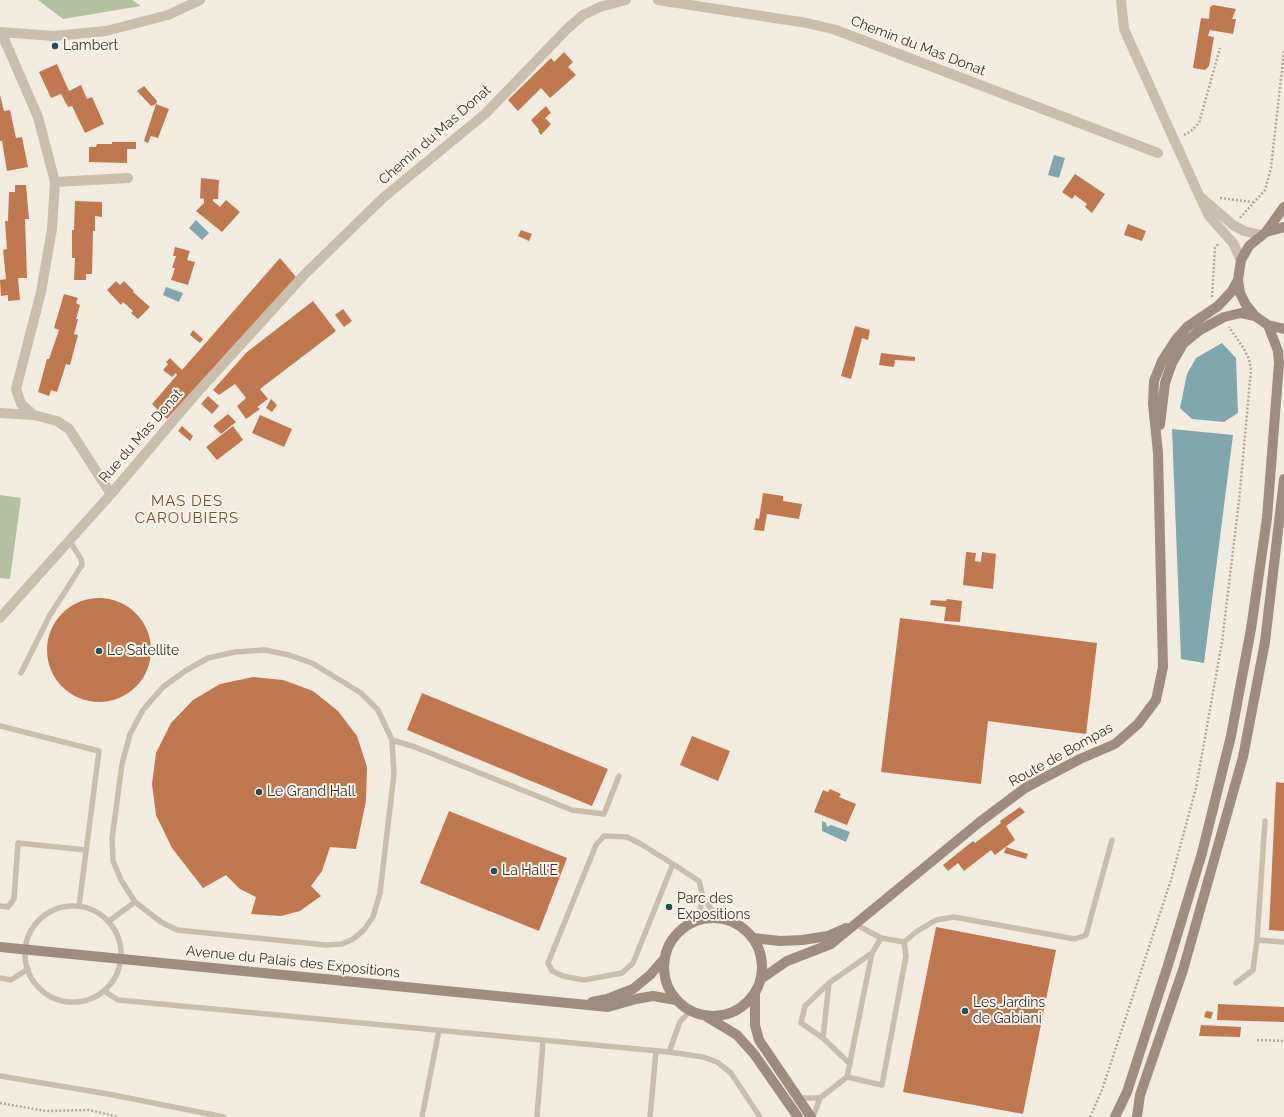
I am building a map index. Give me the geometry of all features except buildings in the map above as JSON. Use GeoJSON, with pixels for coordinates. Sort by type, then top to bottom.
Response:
{"type":"FeatureCollection","features":[{"type":"Feature","properties":{"kind":"main road"},"geometry":{"type":"LineString","coordinates":[[1284,207],[1264,233],[1249,246],[1241,260],[1238,280],[1240,293],[1246,306],[1255,316],[1268,325],[1284,329]]}},
{"type":"Feature","properties":{"kind":"main road"},"geometry":{"type":"LineString","coordinates":[[1264,233],[1284,227]]}},
{"type":"Feature","properties":{"kind":"main road","name":"Route de Bompas"},"geometry":{"type":"LineString","coordinates":[[761,979],[787,961],[831,944],[981,820],[1025,788],[1080,759],[1115,744],[1138,724],[1156,700],[1163,667],[1158,453],[1153,404],[1154,381],[1160,367],[1177,338],[1187,327],[1218,306],[1232,291],[1238,280]]}},
{"type":"Feature","properties":{"kind":"main road","name":"Route de Bompas"},"geometry":{"type":"LineString","coordinates":[[1158,453],[1161,406],[1165,383],[1172,363],[1184,344],[1200,330],[1224,317],[1241,313],[1255,316]]}},
{"type":"Feature","properties":{"kind":"main road"},"geometry":{"type":"LineString","coordinates":[[1115,1117],[1127,1092],[1168,965],[1202,853],[1231,736],[1251,629],[1267,518],[1279,363],[1278,351],[1268,325]]}},
{"type":"Feature","properties":{"kind":"main road"},"geometry":{"type":"LineString","coordinates":[[1137,1117],[1140,1095],[1183,970],[1243,757],[1265,642],[1284,479]]}},
{"type":"Feature","properties":{"kind":"main road"},"geometry":{"type":"LineString","coordinates":[[707,1017],[721,1016],[734,1012],[746,1005],[755,994],[761,979],[761,958],[753,938],[737,925],[717,918],[697,921],[686,926],[676,935],[669,946],[665,958],[664,973],[668,988],[676,1000],[690,1012],[707,1017],[737,1035],[754,1054],[798,1117]]}},
{"type":"Feature","properties":{"kind":"main road","name":"Route de Bompas"},"geometry":{"type":"LineString","coordinates":[[753,938],[780,941],[802,940],[828,936],[855,924]]}},
{"type":"Feature","properties":{"kind":"main road","name":"Avenue du Palais des Expositions"},"geometry":{"type":"LineString","coordinates":[[0,947],[584,1004],[608,1008],[636,999],[653,996],[676,1000]]}},
{"type":"Feature","properties":{"kind":"main road","name":"Avenue du Palais des Expositions"},"geometry":{"type":"LineString","coordinates":[[584,1004],[607,999],[633,989],[650,975],[665,958]]}},
{"type":"Feature","properties":{"kind":"main road"},"geometry":{"type":"LineString","coordinates":[[755,994],[755,1025],[760,1040],[812,1117]]}},
{"type":"Feature","properties":{"kind":"street"},"geometry":{"type":"LineString","coordinates":[[34,415],[21,404],[16,388],[41,292],[52,229],[55,182],[38,117],[1,32],[54,36],[106,31],[168,15],[200,0]]}},
{"type":"Feature","properties":{"kind":"street","name":"Chemin du Mas Donat"},"geometry":{"type":"LineString","coordinates":[[305,274],[384,197],[485,114],[568,28],[583,15],[600,7],[626,0]]}},
{"type":"Feature","properties":{"kind":"street","name":"Chemin du Mas Donat"},"geometry":{"type":"LineString","coordinates":[[658,0],[807,23],[836,30],[1158,153]]}},
{"type":"Feature","properties":{"kind":"street"},"geometry":{"type":"LineString","coordinates":[[1121,0],[1124,29],[1199,195],[1209,216],[1233,243],[1241,260]]}},
{"type":"Feature","properties":{"kind":"street"},"geometry":{"type":"LineString","coordinates":[[55,182],[128,178]]}},
{"type":"Feature","properties":{"kind":"street"},"geometry":{"type":"LineString","coordinates":[[1199,195],[1233,225],[1244,231],[1264,233]]}},
{"type":"Feature","properties":{"kind":"street","name":"Rue du Mas Donat"},"geometry":{"type":"LineString","coordinates":[[0,618],[111,494],[195,396],[305,274]]}},
{"type":"Feature","properties":{"kind":"street"},"geometry":{"type":"LineString","coordinates":[[0,413],[34,415],[57,421],[69,429],[111,494]]}},
{"type":"Feature","properties":{"kind":"lane"},"geometry":{"type":"LineString","coordinates":[[21,673],[50,615],[82,565],[82,559],[69,540]]}},
{"type":"Feature","properties":{"kind":"lane"},"geometry":{"type":"LineString","coordinates":[[265,650],[289,655],[312,663],[361,694],[378,710],[392,740],[394,774],[380,893],[373,917],[363,931],[353,939],[342,944],[326,945],[177,930],[161,922],[135,902],[121,880],[113,861],[112,838],[122,764],[130,734],[143,710],[163,687],[185,671],[208,658],[235,652],[265,650]]}},
{"type":"Feature","properties":{"kind":"lane"},"geometry":{"type":"LineString","coordinates":[[0,726],[99,751],[79,906]]}},
{"type":"Feature","properties":{"kind":"lane"},"geometry":{"type":"LineString","coordinates":[[392,740],[415,747],[572,810],[604,814],[619,776]]}},
{"type":"Feature","properties":{"kind":"lane"},"geometry":{"type":"LineString","coordinates":[[1236,982],[1253,970],[1258,940],[1265,821]]}},
{"type":"Feature","properties":{"kind":"lane"},"geometry":{"type":"LineString","coordinates":[[673,864],[633,963],[622,973],[584,980],[563,976],[552,971],[548,963],[596,845],[604,836],[627,837],[673,864],[699,881],[704,897],[717,918]]}},
{"type":"Feature","properties":{"kind":"lane"},"geometry":{"type":"LineString","coordinates":[[855,924],[881,938],[904,942],[916,932],[936,920],[954,916],[1075,939],[1086,935],[1112,840]]}},
{"type":"Feature","properties":{"kind":"lane"},"geometry":{"type":"LineString","coordinates":[[0,906],[8,908],[14,899],[18,843],[86,850]]}},
{"type":"Feature","properties":{"kind":"lane"},"geometry":{"type":"LineString","coordinates":[[697,921],[704,897]]}},
{"type":"Feature","properties":{"kind":"lane"},"geometry":{"type":"LineString","coordinates":[[109,921],[135,902]]}},
{"type":"Feature","properties":{"kind":"lane"},"geometry":{"type":"LineString","coordinates":[[66,906],[79,906],[95,911],[109,921],[119,939],[121,960],[116,977],[104,991],[91,999],[75,1002],[60,1000],[46,993],[35,983],[28,969],[25,949],[28,937],[34,925],[43,916],[54,909],[66,906]]}},
{"type":"Feature","properties":{"kind":"lane"},"geometry":{"type":"LineString","coordinates":[[812,1117],[820,1098],[847,1077],[872,953],[881,938]]}},
{"type":"Feature","properties":{"kind":"lane"},"geometry":{"type":"LineString","coordinates":[[1258,940],[1284,942]]}},
{"type":"Feature","properties":{"kind":"lane"},"geometry":{"type":"LineString","coordinates":[[847,1077],[882,1085],[906,956],[904,942]]}},
{"type":"Feature","properties":{"kind":"lane"},"geometry":{"type":"LineString","coordinates":[[850,1064],[823,1038],[801,1023],[805,1006],[830,983],[872,953]]}},
{"type":"Feature","properties":{"kind":"lane"},"geometry":{"type":"LineString","coordinates":[[0,978],[11,980],[28,969]]}},
{"type":"Feature","properties":{"kind":"lane"},"geometry":{"type":"LineString","coordinates":[[823,1038],[830,983]]}},
{"type":"Feature","properties":{"kind":"lane"},"geometry":{"type":"LineString","coordinates":[[104,991],[118,1000],[669,1052],[717,1062],[731,1073],[760,1117]]}},
{"type":"Feature","properties":{"kind":"lane"},"geometry":{"type":"LineString","coordinates":[[669,1052],[680,1022],[690,1012]]}},
{"type":"Feature","properties":{"kind":"lane"},"geometry":{"type":"LineString","coordinates":[[422,1117],[439,1030]]}},
{"type":"Feature","properties":{"kind":"lane"},"geometry":{"type":"LineString","coordinates":[[537,1117],[543,1041]]}},
{"type":"Feature","properties":{"kind":"lane"},"geometry":{"type":"LineString","coordinates":[[650,1117],[656,1051]]}},
{"type":"Feature","properties":{"kind":"lane"},"geometry":{"type":"LineString","coordinates":[[0,1076],[108,1094],[224,1117]]}},
{"type":"Feature","properties":{"kind":"lane"},"geometry":{"type":"LineString","coordinates":[[798,1098],[820,1098]]}},
{"type":"Feature","properties":{"kind":"path"},"geometry":{"type":"LineString","coordinates":[[1175,140],[1190,132],[1198,123],[1220,48]]}},
{"type":"Feature","properties":{"kind":"path"},"geometry":{"type":"LineString","coordinates":[[1233,225],[1265,190],[1271,168],[1284,51]]}},
{"type":"Feature","properties":{"kind":"path"},"geometry":{"type":"LineString","coordinates":[[1199,195],[1253,202]]}},
{"type":"Feature","properties":{"kind":"path"},"geometry":{"type":"LineString","coordinates":[[1218,306],[1212,297],[1216,248],[1226,235]]}},
{"type":"Feature","properties":{"kind":"path"},"geometry":{"type":"LineString","coordinates":[[1090,1117],[1102,1090],[1171,880],[1196,788],[1222,642],[1239,501],[1251,370],[1249,359],[1244,349],[1224,317]]}},
{"type":"Feature","properties":{"kind":"path"},"geometry":{"type":"LineString","coordinates":[[1257,1040],[1284,1041]]}},
{"type":"Feature","properties":{"kind":"path"},"geometry":{"type":"LineString","coordinates":[[0,1103],[46,1111],[89,1110],[119,1117]]}},
{"type":"Feature","properties":{"kind":"green space"},"geometry":{"type":"Polygon","coordinates":[[[38,0],[132,0],[141,6],[63,19],[38,0]]]}},
{"type":"Feature","properties":{"kind":"green space"},"geometry":{"type":"Polygon","coordinates":[[[0,495],[21,498],[10,579],[0,578],[0,495]]]}},
{"type":"Feature","properties":{"kind":"water"},"geometry":{"type":"Polygon","coordinates":[[[1054,155],[1065,158],[1059,178],[1048,175],[1054,155]]]}},
{"type":"Feature","properties":{"kind":"water"},"geometry":{"type":"Polygon","coordinates":[[[196,220],[209,233],[202,240],[189,228],[196,220]]]}},
{"type":"Feature","properties":{"kind":"water"},"geometry":{"type":"Polygon","coordinates":[[[166,287],[183,293],[179,302],[163,295],[166,287]]]}},
{"type":"Feature","properties":{"kind":"water"},"geometry":{"type":"Polygon","coordinates":[[[1222,343],[1236,358],[1238,413],[1224,422],[1192,419],[1180,408],[1187,374],[1196,358],[1222,343]]]}},
{"type":"Feature","properties":{"kind":"water"},"geometry":{"type":"Polygon","coordinates":[[[1172,429],[1233,435],[1204,663],[1181,659],[1172,429]]]}},
{"type":"Feature","properties":{"kind":"water"},"geometry":{"type":"Polygon","coordinates":[[[822,821],[826,823],[827,827],[831,825],[850,832],[846,842],[822,831],[822,821]]]}},
{"type":"Feature","properties":{"kind":"place","name":"Lambert"},"geometry":{"type":"Point","coordinates":[55,46]}},
{"type":"Feature","properties":{"kind":"place","name":"Le Satellite"},"geometry":{"type":"Point","coordinates":[99,651]}},
{"type":"Feature","properties":{"kind":"place","name":"Le Grand Hall"},"geometry":{"type":"Point","coordinates":[259,792]}},
{"type":"Feature","properties":{"kind":"place","name":"La Hall'E"},"geometry":{"type":"Point","coordinates":[494,871]}},
{"type":"Feature","properties":{"kind":"place","name":"Parc des Expositions"},"geometry":{"type":"Point","coordinates":[669,907]}},
{"type":"Feature","properties":{"kind":"place","name":"Les Jardins de Gabiani"},"geometry":{"type":"Point","coordinates":[965,1011]}},
{"type":"Feature","properties":{"kind":"district","name":"MAS DES CAROUBIERS"},"geometry":{"type":"Point","coordinates":[187,510]}}]}
